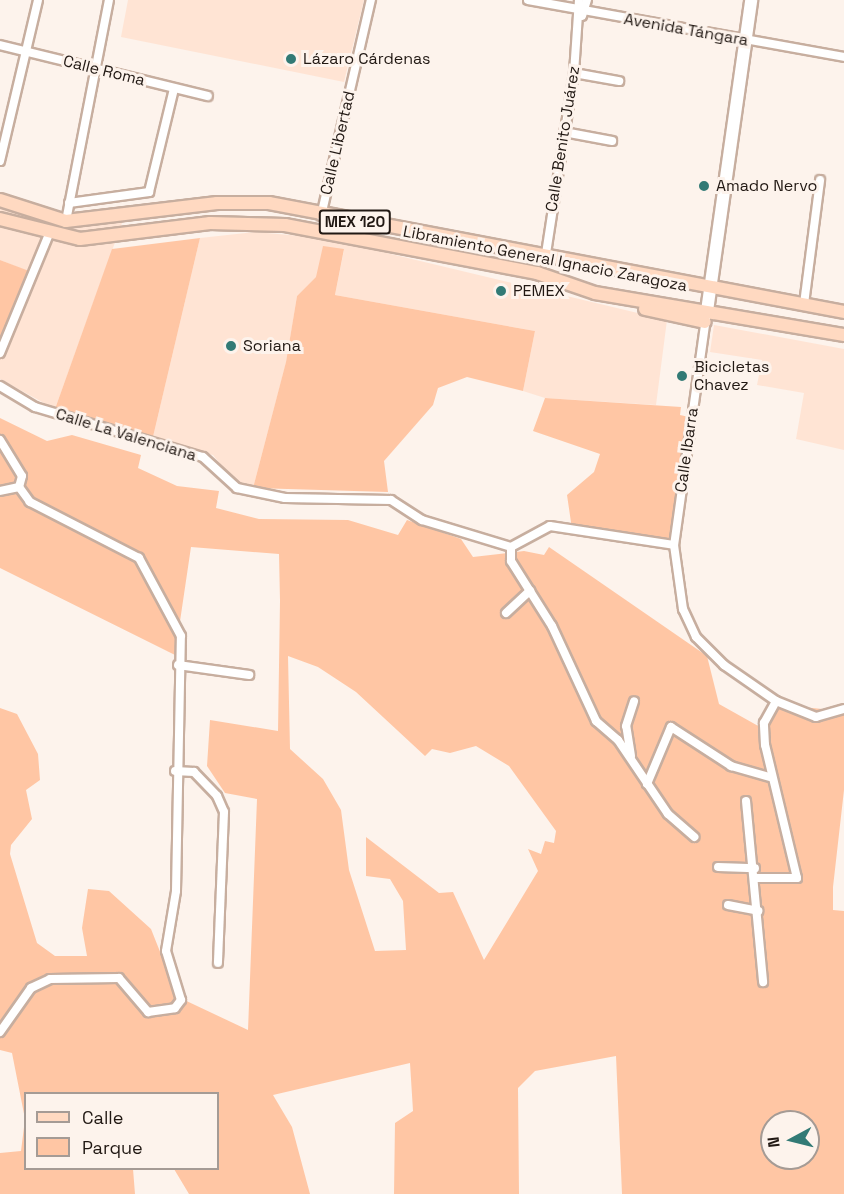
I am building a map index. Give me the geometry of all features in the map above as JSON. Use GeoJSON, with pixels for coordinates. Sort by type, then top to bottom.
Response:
{"type":"FeatureCollection","features":[{"type":"Feature","properties":{"kind":"main road","name":"Libramiento General Ignacio Zaragoza"},"geometry":{"type":"LineString","coordinates":[[0,200],[66,221],[240,202],[545,260],[844,312]]}},
{"type":"Feature","properties":{"kind":"main road","name":"Libramiento General Ignacio Zaragoza"},"geometry":{"type":"LineString","coordinates":[[0,219],[49,234],[92,238],[210,223],[285,225],[537,273],[595,293],[706,316],[844,335]]}},
{"type":"Feature","properties":{"kind":"street"},"geometry":{"type":"LineString","coordinates":[[0,161],[28,51],[38,0]]}},
{"type":"Feature","properties":{"kind":"street"},"geometry":{"type":"LineString","coordinates":[[66,221],[109,0]]}},
{"type":"Feature","properties":{"kind":"street","name":"Calle Libertad"},"geometry":{"type":"LineString","coordinates":[[321,216],[371,0]]}},
{"type":"Feature","properties":{"kind":"street","name":"Avenida Tángara"},"geometry":{"type":"LineString","coordinates":[[528,0],[580,14],[844,57]]}},
{"type":"Feature","properties":{"kind":"street","name":"Calle Benito Juárez"},"geometry":{"type":"LineString","coordinates":[[545,260],[574,73],[580,14],[579,0]]}},
{"type":"Feature","properties":{"kind":"street","name":"Calle Benito Juárez"},"geometry":{"type":"LineString","coordinates":[[580,14],[587,0]]}},
{"type":"Feature","properties":{"kind":"street","name":"Calle Ibarra"},"geometry":{"type":"LineString","coordinates":[[751,0],[674,544],[683,609],[696,637],[776,701],[816,717],[844,709]]}},
{"type":"Feature","properties":{"kind":"street","name":"Calle Roma"},"geometry":{"type":"LineString","coordinates":[[0,45],[208,96]]}},
{"type":"Feature","properties":{"kind":"street"},"geometry":{"type":"LineString","coordinates":[[574,73],[619,81]]}},
{"type":"Feature","properties":{"kind":"street"},"geometry":{"type":"LineString","coordinates":[[69,203],[149,192],[174,89]]}},
{"type":"Feature","properties":{"kind":"street"},"geometry":{"type":"LineString","coordinates":[[564,132],[612,141]]}},
{"type":"Feature","properties":{"kind":"street"},"geometry":{"type":"LineString","coordinates":[[804,304],[820,180]]}},
{"type":"Feature","properties":{"kind":"street"},"geometry":{"type":"LineString","coordinates":[[0,353],[49,234]]}},
{"type":"Feature","properties":{"kind":"street","name":"Calle La Valenciana"},"geometry":{"type":"LineString","coordinates":[[0,386],[35,407],[203,457],[237,488],[285,498],[390,500],[402,503],[422,520],[511,547]]}},
{"type":"Feature","properties":{"kind":"street"},"geometry":{"type":"LineString","coordinates":[[0,440],[22,476],[19,487]]}},
{"type":"Feature","properties":{"kind":"street"},"geometry":{"type":"LineString","coordinates":[[0,491],[19,487]]}},
{"type":"Feature","properties":{"kind":"street"},"geometry":{"type":"LineString","coordinates":[[0,1032],[31,988],[50,979],[107,975],[119,978],[148,1012],[180,1004],[166,951],[176,891],[175,771],[181,636],[139,558],[30,502],[19,487]]}},
{"type":"Feature","properties":{"kind":"street"},"geometry":{"type":"LineString","coordinates":[[674,544],[550,526],[524,543],[511,547],[511,561],[552,626],[586,706],[631,757],[647,784],[694,837]]}},
{"type":"Feature","properties":{"kind":"street"},"geometry":{"type":"LineString","coordinates":[[506,613],[530,591]]}},
{"type":"Feature","properties":{"kind":"street"},"geometry":{"type":"LineString","coordinates":[[178,665],[249,675]]}},
{"type":"Feature","properties":{"kind":"street"},"geometry":{"type":"LineString","coordinates":[[631,757],[626,726],[634,701]]}},
{"type":"Feature","properties":{"kind":"street"},"geometry":{"type":"LineString","coordinates":[[756,878],[797,878],[769,777],[764,723],[776,701]]}},
{"type":"Feature","properties":{"kind":"street"},"geometry":{"type":"LineString","coordinates":[[647,784],[671,727],[731,766],[769,777]]}},
{"type":"Feature","properties":{"kind":"street"},"geometry":{"type":"LineString","coordinates":[[175,771],[194,772],[217,796],[224,813],[218,963]]}},
{"type":"Feature","properties":{"kind":"street"},"geometry":{"type":"LineString","coordinates":[[746,801],[755,867],[763,982]]}},
{"type":"Feature","properties":{"kind":"street"},"geometry":{"type":"LineString","coordinates":[[718,867],[755,867]]}},
{"type":"Feature","properties":{"kind":"street"},"geometry":{"type":"LineString","coordinates":[[728,905],[758,911]]}},
{"type":"Feature","properties":{"kind":"shaded area","name":"Lázaro Cárdenas"},"geometry":{"type":"Polygon","coordinates":[[[128,0],[364,0],[344,82],[121,37],[128,0]]]}},
{"type":"Feature","properties":{"kind":"shaded area"},"geometry":{"type":"Polygon","coordinates":[[[0,207],[55,224],[122,223],[55,409],[0,379],[0,358],[37,275],[0,260],[0,207]]]}},
{"type":"Feature","properties":{"kind":"shaded area"},"geometry":{"type":"Polygon","coordinates":[[[255,232],[324,238],[667,320],[656,405],[545,398],[523,391],[535,331],[335,295],[344,250],[297,296],[286,363],[253,488],[238,486],[213,455],[152,441],[200,238],[255,232]]]}},
{"type":"Feature","properties":{"kind":"shaded area"},"geometry":{"type":"Polygon","coordinates":[[[714,325],[844,349],[844,450],[796,439],[804,393],[757,385],[762,360],[710,352],[714,325]]]}},
{"type":"Feature","properties":{"kind":"green space"},"geometry":{"type":"Polygon","coordinates":[[[200,238],[152,441],[55,409],[112,249],[200,238]]]}},
{"type":"Feature","properties":{"kind":"green space"},"geometry":{"type":"Polygon","coordinates":[[[323,246],[344,249],[335,295],[535,331],[523,391],[467,377],[438,388],[433,405],[384,461],[388,492],[253,488],[286,362],[297,296],[316,277],[323,246]]]}},
{"type":"Feature","properties":{"kind":"green space"},"geometry":{"type":"Polygon","coordinates":[[[0,260],[37,274],[0,358],[0,260]]]}},
{"type":"Feature","properties":{"kind":"green space"},"geometry":{"type":"Polygon","coordinates":[[[545,398],[681,407],[680,415],[698,419],[681,536],[674,545],[572,529],[567,495],[594,472],[600,454],[533,431],[545,398]]]}},
{"type":"Feature","properties":{"kind":"green space"},"geometry":{"type":"Polygon","coordinates":[[[0,418],[47,441],[72,435],[141,455],[138,468],[177,486],[219,491],[216,508],[259,519],[348,520],[398,535],[407,520],[461,539],[473,557],[524,551],[544,555],[549,547],[707,656],[719,704],[760,727],[788,700],[802,707],[833,710],[844,705],[844,790],[833,887],[833,910],[844,911],[844,1194],[622,1194],[616,1056],[535,1071],[518,1088],[519,1194],[394,1194],[395,1123],[413,1111],[410,1063],[273,1095],[292,1127],[310,1194],[189,1194],[175,1170],[219,1170],[219,1092],[24,1092],[24,1114],[12,1053],[0,1050],[0,708],[17,714],[38,754],[40,780],[26,790],[32,819],[11,845],[10,854],[37,943],[55,956],[87,956],[82,928],[88,889],[109,891],[151,929],[178,997],[248,1030],[257,799],[225,793],[207,766],[210,720],[278,731],[279,554],[191,547],[175,655],[0,568],[0,418]],[[288,656],[290,749],[323,779],[341,810],[349,870],[375,951],[406,950],[403,901],[390,879],[366,876],[366,837],[439,893],[453,892],[484,960],[538,871],[528,849],[541,854],[545,841],[554,843],[556,831],[509,766],[476,746],[450,753],[432,749],[425,756],[356,692],[318,667],[288,656]]]}},
{"type":"Feature","properties":{"kind":"green space"},"geometry":{"type":"Polygon","coordinates":[[[24,1127],[24,1170],[133,1170],[135,1194],[0,1194],[0,1153],[21,1151],[24,1127]]]}},
{"type":"Feature","properties":{"kind":"place","name":"Lázaro Cárdenas"},"geometry":{"type":"Point","coordinates":[291,59]}},
{"type":"Feature","properties":{"kind":"place","name":"Amado Nervo"},"geometry":{"type":"Point","coordinates":[704,186]}},
{"type":"Feature","properties":{"kind":"place","name":"PEMEX"},"geometry":{"type":"Point","coordinates":[501,291]}},
{"type":"Feature","properties":{"kind":"place","name":"Soriana"},"geometry":{"type":"Point","coordinates":[231,346]}},
{"type":"Feature","properties":{"kind":"place","name":"Bicicletas Chavez"},"geometry":{"type":"Point","coordinates":[682,376]}}]}
